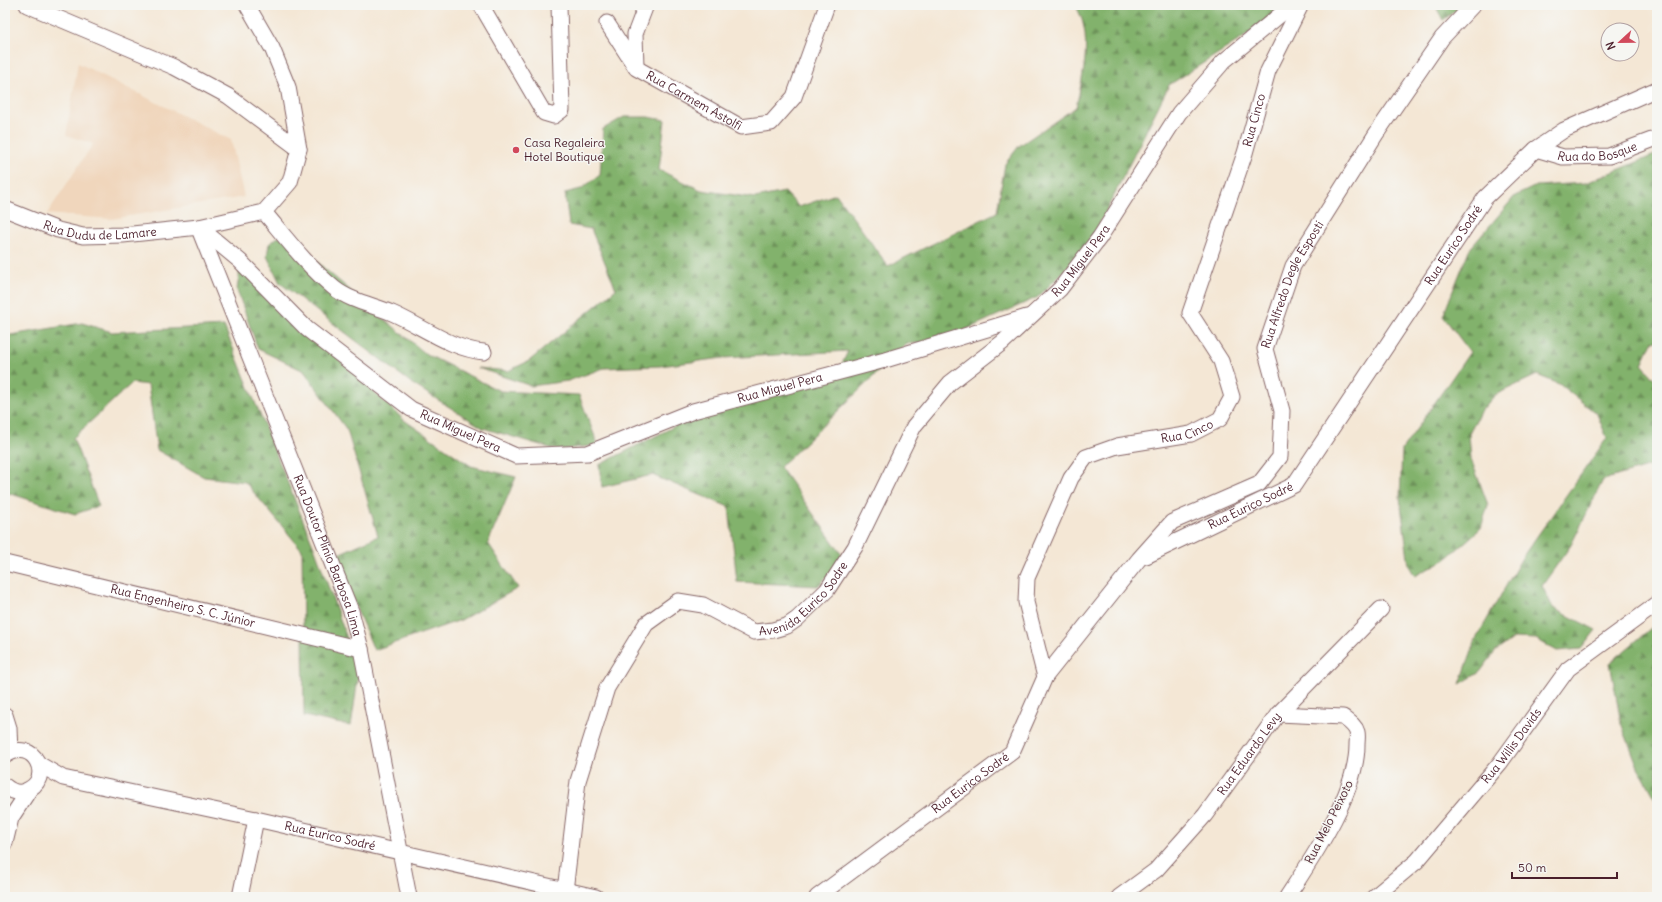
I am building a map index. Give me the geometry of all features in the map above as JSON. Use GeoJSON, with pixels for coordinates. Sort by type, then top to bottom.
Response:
{"type":"FeatureCollection","features":[{"type":"Feature","properties":{"kind":"street"},"geometry":{"type":"LineString","coordinates":[[26,5],[174,67],[228,96],[299,149]]}},
{"type":"Feature","properties":{"kind":"street"},"geometry":{"type":"LineString","coordinates":[[247,5],[272,48],[288,87],[299,149],[290,182],[264,212],[302,257],[334,289],[346,296],[393,314],[465,349],[484,352]]}},
{"type":"Feature","properties":{"kind":"street"},"geometry":{"type":"LineString","coordinates":[[481,5],[544,113],[554,116],[562,110],[559,5]]}},
{"type":"Feature","properties":{"kind":"street"},"geometry":{"type":"LineString","coordinates":[[636,68],[635,34],[646,5]]}},
{"type":"Feature","properties":{"kind":"street","name":"Rua Carmem Astolfi"},"geometry":{"type":"LineString","coordinates":[[606,23],[636,68],[741,126],[771,122],[794,97],[827,5]]}},
{"type":"Feature","properties":{"kind":"street","name":"Rua Miguel Pera"},"geometry":{"type":"LineString","coordinates":[[199,227],[240,261],[307,329],[412,409],[516,456],[588,453],[693,411],[885,360],[1031,316],[1060,289],[1100,237],[1179,113],[1224,61],[1292,5]]}},
{"type":"Feature","properties":{"kind":"street","name":"Rua Cinco"},"geometry":{"type":"LineString","coordinates":[[1045,678],[1026,602],[1027,578],[1071,478],[1086,457],[1117,446],[1191,434],[1197,431],[1220,419],[1232,397],[1221,361],[1190,312],[1245,153],[1268,71],[1301,5]]}},
{"type":"Feature","properties":{"kind":"street","name":"Rua Alfredo Degle Esposti"},"geometry":{"type":"LineString","coordinates":[[1139,559],[1172,522],[1259,484],[1280,457],[1282,411],[1265,348],[1293,266],[1376,134],[1442,38],[1473,5]]}},
{"type":"Feature","properties":{"kind":"street","name":"Rua Eurico Sodré"},"geometry":{"type":"LineString","coordinates":[[817,897],[1012,752],[1045,678],[1139,559],[1294,485],[1485,198],[1536,149],[1564,130],[1657,89]]}},
{"type":"Feature","properties":{"kind":"street","name":"Rua do Bosque"},"geometry":{"type":"LineString","coordinates":[[1536,149],[1563,157],[1609,156],[1657,138]]}},
{"type":"Feature","properties":{"kind":"street","name":"Rua Dudu de Lamare"},"geometry":{"type":"LineString","coordinates":[[5,209],[58,230],[83,236],[123,235],[199,227],[264,212]]}},
{"type":"Feature","properties":{"kind":"street","name":"Rua Doutor Plínio Barbosa Lima"},"geometry":{"type":"LineString","coordinates":[[199,227],[351,611],[361,649],[409,897]]}},
{"type":"Feature","properties":{"kind":"street","name":"Avenida Eurico Sodre"},"geometry":{"type":"LineString","coordinates":[[565,891],[578,781],[607,688],[646,624],[678,601],[703,605],[754,632],[773,630],[787,626],[797,619],[827,590],[855,547],[914,426],[950,383],[1003,342],[1031,316]]}},
{"type":"Feature","properties":{"kind":"street","name":"Rua Engenheiro S. C. Júnior"},"geometry":{"type":"LineString","coordinates":[[5,562],[361,649]]}},
{"type":"Feature","properties":{"kind":"street","name":"Rua Willis Davids"},"geometry":{"type":"LineString","coordinates":[[1374,897],[1417,861],[1500,763],[1568,669],[1657,604]]}},
{"type":"Feature","properties":{"kind":"street","name":"Rua Eduardo Levy"},"geometry":{"type":"LineString","coordinates":[[1118,897],[1156,870],[1205,815],[1278,714],[1381,609]]}},
{"type":"Feature","properties":{"kind":"street","name":"Rua Melo Peixoto"},"geometry":{"type":"LineString","coordinates":[[1278,714],[1342,717],[1350,721],[1357,732],[1357,757],[1350,785],[1316,853],[1287,897]]}},
{"type":"Feature","properties":{"kind":"street","name":"Rua Eurico Sodré"},"geometry":{"type":"LineString","coordinates":[[7,721],[13,753],[30,753],[39,764],[63,778],[256,819],[596,897]]}},
{"type":"Feature","properties":{"kind":"street"},"geometry":{"type":"LineString","coordinates":[[5,843],[11,818],[39,778],[39,764]]}},
{"type":"Feature","properties":{"kind":"street","name":"Rua Eurico Sodré"},"geometry":{"type":"LineString","coordinates":[[6,787],[14,792],[22,792],[63,778]]}},
{"type":"Feature","properties":{"kind":"street"},"geometry":{"type":"LineString","coordinates":[[6,787],[11,818]]}},
{"type":"Feature","properties":{"kind":"street"},"geometry":{"type":"LineString","coordinates":[[240,897],[256,819]]}},
{"type":"Feature","properties":{"kind":"shaded area"},"geometry":{"type":"Polygon","coordinates":[[[78,63],[231,140],[244,197],[111,219],[47,214],[93,144],[66,135],[78,63]]]}},
{"type":"Feature","properties":{"kind":"green space"},"geometry":{"type":"Polygon","coordinates":[[[1075,5],[1294,5],[1169,85],[1088,247],[1038,297],[934,344],[908,343],[780,467],[845,559],[818,586],[737,582],[729,507],[652,475],[602,487],[599,465],[687,420],[837,375],[848,351],[723,358],[660,366],[604,368],[568,381],[531,386],[478,368],[508,371],[529,361],[616,289],[591,229],[569,225],[565,193],[581,189],[600,175],[603,129],[624,117],[648,117],[665,120],[659,170],[701,190],[755,198],[785,192],[799,207],[836,194],[888,266],[997,212],[1005,164],[1019,146],[1076,107],[1084,68],[1086,41],[1081,16],[1075,5]]]}},
{"type":"Feature","properties":{"kind":"green space"},"geometry":{"type":"Polygon","coordinates":[[[1435,5],[1463,5],[1443,20],[1435,5]]]}},
{"type":"Feature","properties":{"kind":"green space"},"geometry":{"type":"Polygon","coordinates":[[[1657,154],[1657,341],[1652,342],[1642,364],[1657,382],[1657,471],[1647,467],[1603,480],[1571,545],[1542,586],[1553,608],[1596,630],[1581,649],[1557,651],[1536,639],[1514,638],[1495,652],[1480,672],[1460,684],[1476,639],[1523,556],[1607,438],[1597,414],[1559,384],[1537,375],[1495,395],[1480,412],[1469,434],[1471,459],[1488,505],[1481,528],[1446,559],[1415,576],[1409,566],[1400,498],[1402,450],[1470,352],[1443,316],[1469,250],[1515,196],[1536,186],[1586,183],[1657,154]]]}},
{"type":"Feature","properties":{"kind":"green space"},"geometry":{"type":"Polygon","coordinates":[[[278,237],[300,245],[326,270],[426,354],[500,391],[579,395],[598,445],[557,450],[483,428],[414,385],[280,283],[267,256],[269,244],[278,237]]]}},
{"type":"Feature","properties":{"kind":"green space"},"geometry":{"type":"Polygon","coordinates":[[[240,267],[404,420],[471,466],[516,477],[488,543],[518,588],[461,620],[374,650],[334,556],[378,536],[347,430],[304,371],[258,349],[237,290],[240,267]]]}},
{"type":"Feature","properties":{"kind":"green space"},"geometry":{"type":"Polygon","coordinates":[[[82,323],[112,332],[224,326],[316,552],[359,672],[351,726],[304,716],[302,550],[245,482],[204,477],[157,450],[148,385],[132,383],[73,438],[99,506],[75,514],[5,492],[5,336],[82,323]]]}},
{"type":"Feature","properties":{"kind":"green space"},"geometry":{"type":"Polygon","coordinates":[[[1657,623],[1657,801],[1638,767],[1621,723],[1610,663],[1657,623]]]}},
{"type":"Feature","properties":{"kind":"place","name":"Casa Regaleira Hotel Boutique"},"geometry":{"type":"Point","coordinates":[516,150]}}]}
